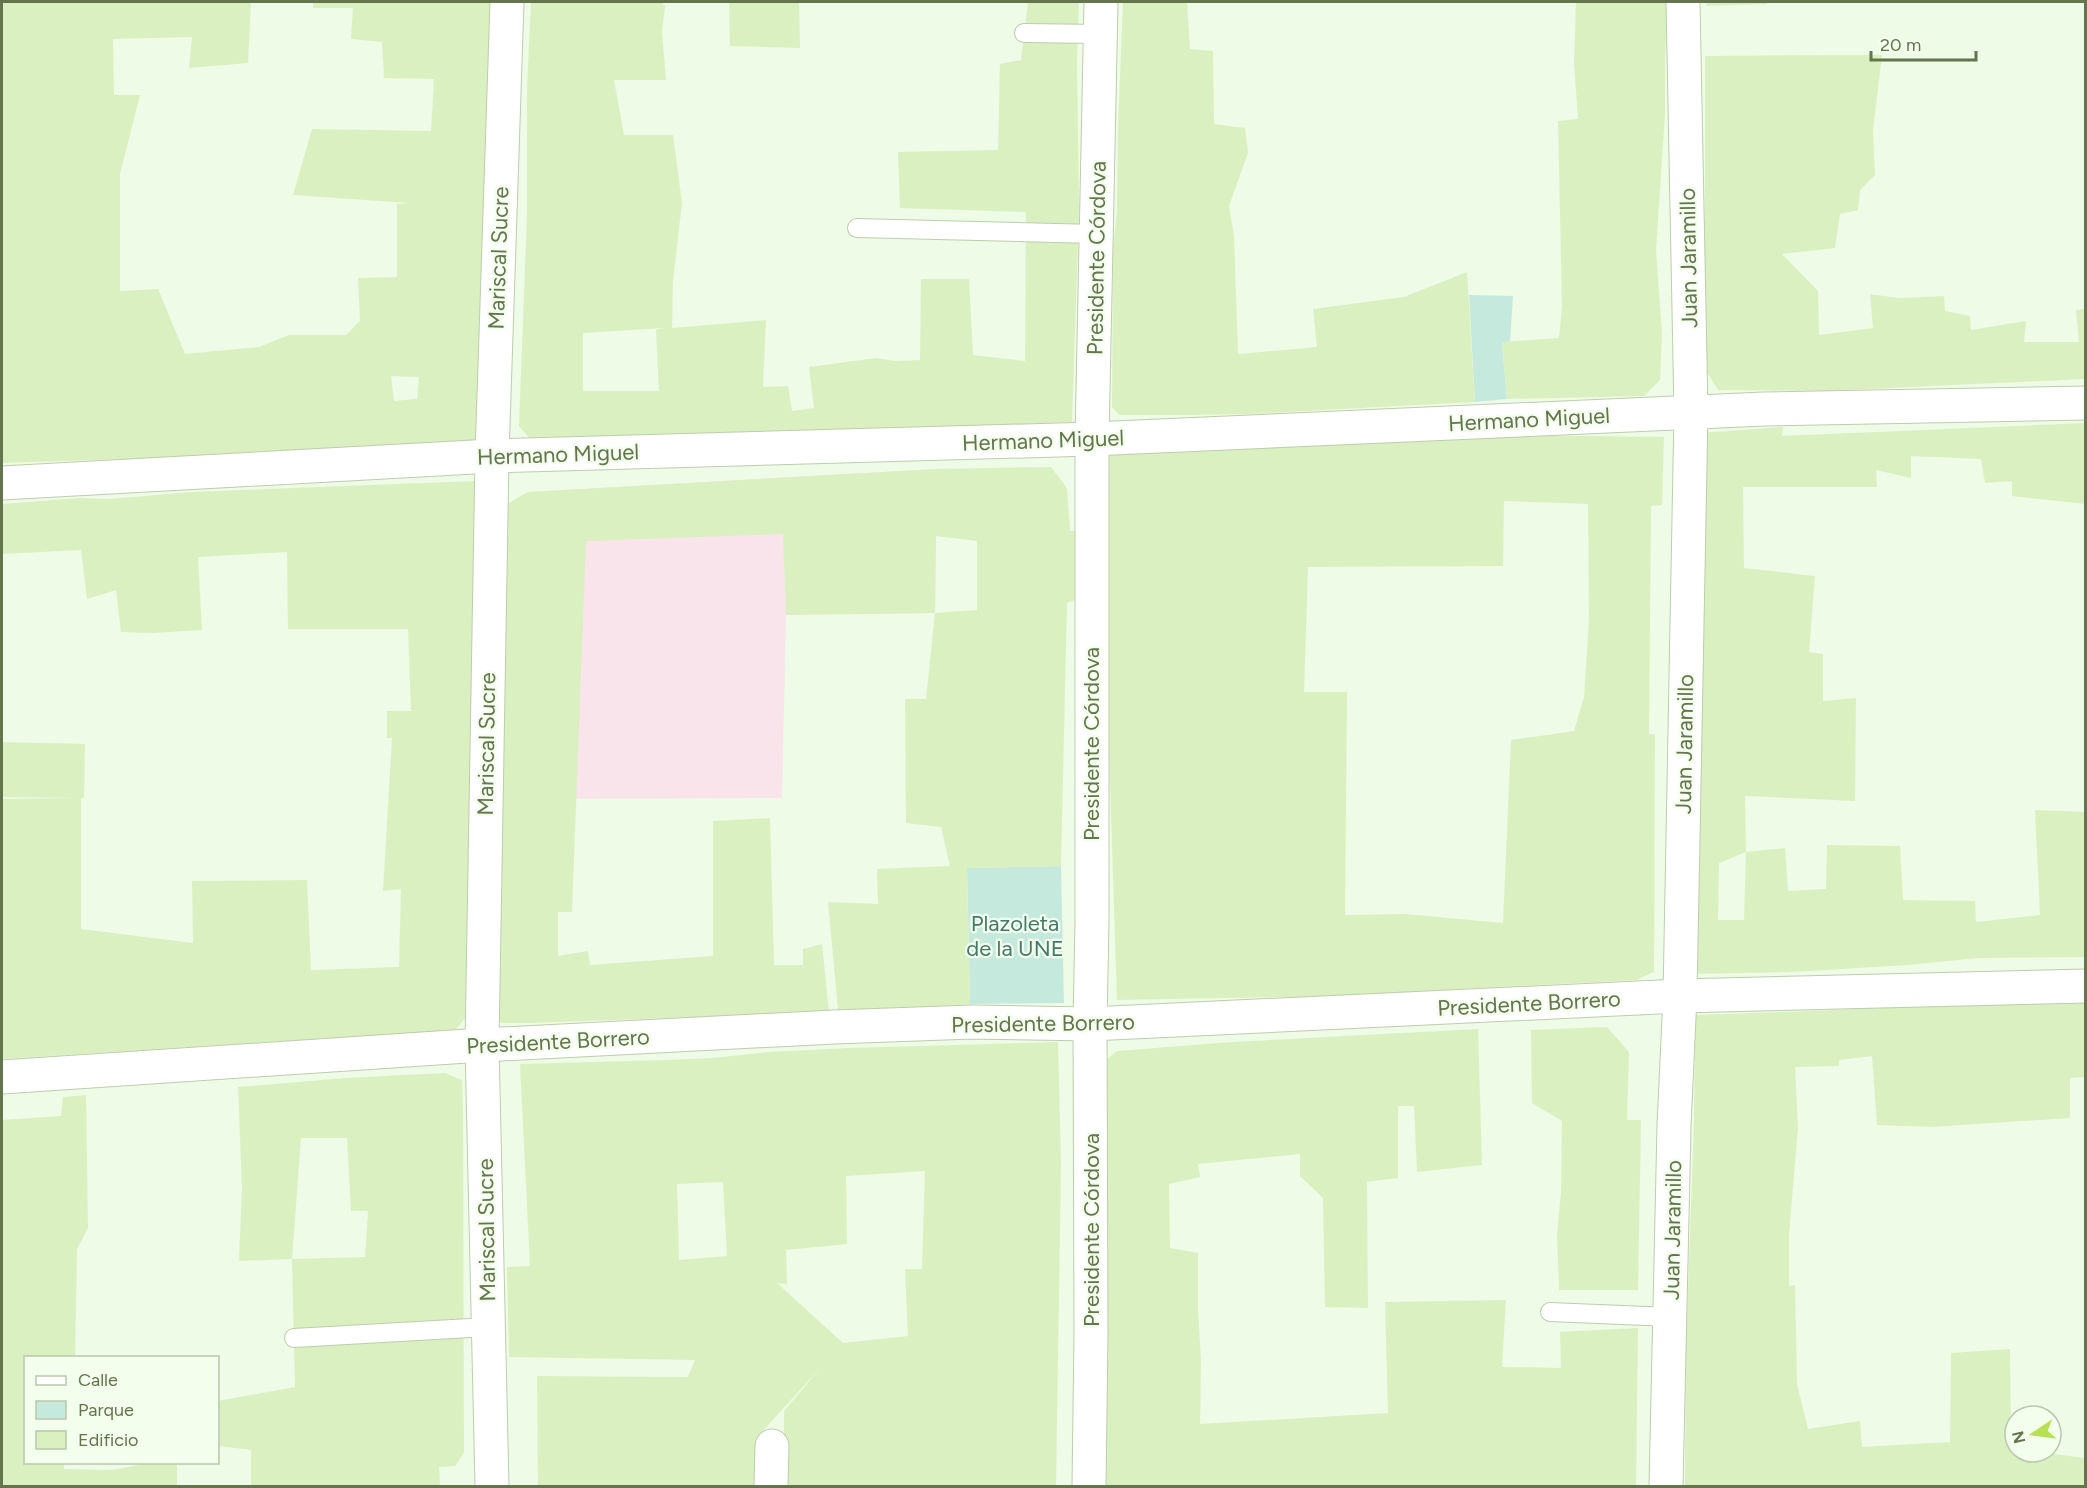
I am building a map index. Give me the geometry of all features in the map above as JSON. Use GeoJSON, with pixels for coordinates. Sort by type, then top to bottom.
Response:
{"type":"FeatureCollection","features":[{"type":"Feature","properties":{"kind":"street","name":"Mariscal Sucre"},"geometry":{"type":"LineString","coordinates":[[492,1486],[482,1045],[492,456],[507,2]]}},
{"type":"Feature","properties":{"kind":"street","name":"Presidente Córdova"},"geometry":{"type":"LineString","coordinates":[[1089,1486],[1092,439],[1101,2]]}},
{"type":"Feature","properties":{"kind":"street","name":"Juan Jaramillo"},"geometry":{"type":"LineString","coordinates":[[1666,1486],[1674,1126],[1680,996],[1691,412],[1683,2]]}},
{"type":"Feature","properties":{"kind":"street","name":"Hermano Miguel"},"geometry":{"type":"LineString","coordinates":[[2,483],[492,456],[1092,439],[1764,409],[2085,403]]}},
{"type":"Feature","properties":{"kind":"street","name":"Presidente Borrero"},"geometry":{"type":"LineString","coordinates":[[2,1077],[482,1045],[960,1023],[1090,1024],[1680,996],[2085,986]]}},
{"type":"Feature","properties":{"kind":"street"},"geometry":{"type":"LineString","coordinates":[[771,1446],[771,1486]]}},
{"type":"Feature","properties":{"kind":"lane"},"geometry":{"type":"LineString","coordinates":[[1024,33],[1100,33]]}},
{"type":"Feature","properties":{"kind":"lane"},"geometry":{"type":"LineString","coordinates":[[856,228],[1096,234]]}},
{"type":"Feature","properties":{"kind":"lane"},"geometry":{"type":"LineString","coordinates":[[1550,1312],[1670,1317]]}},
{"type":"Feature","properties":{"kind":"lane"},"geometry":{"type":"LineString","coordinates":[[294,1338],[488,1327]]}},
{"type":"Feature","properties":{"kind":"shaded area"},"geometry":{"type":"Polygon","coordinates":[[[937,469],[935,613],[786,615],[782,798],[500,799],[507,504],[528,492],[937,469]]]}},
{"type":"Feature","properties":{"kind":"green space"},"geometry":{"type":"Polygon","coordinates":[[[1469,295],[1513,296],[1510,342],[1502,342],[1507,399],[1475,402],[1469,295]]]}},
{"type":"Feature","properties":{"kind":"green space","name":"Plazoleta de la UNE"},"geometry":{"type":"Polygon","coordinates":[[[1061,866],[1064,1003],[970,1004],[967,868],[1061,866]]]}},
{"type":"Feature","properties":{"kind":"building"},"geometry":{"type":"Polygon","coordinates":[[[2,2],[251,2],[248,63],[189,68],[192,37],[113,39],[114,95],[140,95],[120,174],[120,291],[158,289],[185,354],[259,347],[289,335],[346,335],[360,321],[358,278],[397,277],[397,204],[409,203],[293,195],[312,129],[431,131],[434,79],[384,78],[382,42],[351,39],[353,8],[313,8],[313,2],[493,2],[478,445],[263,451],[182,457],[2,463],[2,2]],[[391,376],[394,401],[417,399],[419,377],[391,376]]]}},
{"type":"Feature","properties":{"kind":"building"},"geometry":{"type":"Polygon","coordinates":[[[531,2],[661,2],[665,6],[662,32],[666,80],[614,80],[624,135],[673,135],[682,203],[673,281],[672,328],[766,320],[763,387],[788,386],[792,411],[814,408],[809,367],[876,358],[896,361],[920,360],[921,279],[969,279],[973,355],[1025,361],[1026,212],[900,208],[898,152],[998,150],[1000,64],[1021,60],[1028,2],[1079,2],[1077,62],[1079,211],[1072,422],[763,434],[661,434],[562,442],[532,441],[519,426],[527,214],[527,87],[531,2]],[[665,328],[583,333],[583,391],[659,391],[656,330],[665,328]]]}},
{"type":"Feature","properties":{"kind":"building"},"geometry":{"type":"Polygon","coordinates":[[[729,2],[799,2],[800,48],[730,46],[729,2]]]}},
{"type":"Feature","properties":{"kind":"building"},"geometry":{"type":"Polygon","coordinates":[[[1123,2],[1187,2],[1190,49],[1213,51],[1214,124],[1245,128],[1248,153],[1229,206],[1234,236],[1238,354],[1317,347],[1313,309],[1404,297],[1467,272],[1475,402],[1248,414],[1119,415],[1112,407],[1113,250],[1117,209],[1123,2]]]}},
{"type":"Feature","properties":{"kind":"building"},"geometry":{"type":"Polygon","coordinates":[[[1576,2],[1668,2],[1665,114],[1656,250],[1662,334],[1660,380],[1644,396],[1507,399],[1502,342],[1559,338],[1562,307],[1558,121],[1578,119],[1574,63],[1576,2]]]}},
{"type":"Feature","properties":{"kind":"building"},"geometry":{"type":"Polygon","coordinates":[[[1707,2],[1767,2],[1767,4],[1706,6],[1707,2]]]}},
{"type":"Feature","properties":{"kind":"building"},"geometry":{"type":"Polygon","coordinates":[[[1882,55],[1873,130],[1875,175],[1860,190],[1858,210],[1840,214],[1835,248],[1782,254],[1818,291],[1819,335],[1873,328],[1870,294],[1898,298],[1944,296],[1945,311],[1970,316],[1971,330],[2026,321],[2024,342],[2079,342],[2076,310],[2085,309],[2085,379],[1824,391],[1718,390],[1703,365],[1705,56],[1882,55]]]}},
{"type":"Feature","properties":{"kind":"building"},"geometry":{"type":"Polygon","coordinates":[[[2085,423],[2085,504],[2012,496],[2012,481],[1985,483],[1981,459],[1911,456],[1911,478],[1876,470],[1877,487],[1743,487],[1744,568],[1815,576],[1809,652],[1823,654],[1823,701],[1856,698],[1855,801],[1745,796],[1746,852],[1785,848],[1788,891],[1826,889],[1827,845],[1900,846],[1903,900],[1975,901],[1976,922],[2040,915],[2035,810],[2085,812],[2085,957],[1978,958],[1792,972],[1691,974],[1700,433],[1783,427],[1782,436],[2085,423]],[[1746,852],[1719,863],[1718,920],[1744,920],[1746,852]]]}},
{"type":"Feature","properties":{"kind":"building"},"geometry":{"type":"Polygon","coordinates":[[[1505,435],[1664,437],[1662,505],[1651,506],[1649,734],[1655,734],[1654,972],[1636,980],[1440,990],[1428,999],[1299,1006],[1287,997],[1117,1000],[1107,693],[1109,451],[1505,435]],[[1504,501],[1503,566],[1308,567],[1304,692],[1347,692],[1345,915],[1405,914],[1503,923],[1511,740],[1574,731],[1584,697],[1589,618],[1588,504],[1504,501]]]}},
{"type":"Feature","properties":{"kind":"building"},"geometry":{"type":"Polygon","coordinates":[[[1051,467],[1067,488],[1070,531],[1077,531],[1075,600],[1067,603],[1061,866],[967,868],[970,1004],[878,1011],[838,1010],[828,902],[878,904],[877,869],[950,866],[941,827],[906,823],[905,699],[926,699],[935,613],[786,615],[783,534],[586,541],[572,912],[558,912],[558,956],[588,951],[590,965],[713,956],[713,821],[770,818],[774,965],[803,965],[803,949],[822,944],[829,1012],[531,1023],[502,1023],[495,1017],[507,504],[528,492],[937,469],[1051,467]],[[936,536],[935,613],[977,610],[977,541],[936,536]]]}},
{"type":"Feature","properties":{"kind":"building"},"geometry":{"type":"Polygon","coordinates":[[[477,481],[465,1018],[453,1033],[314,1039],[2,1059],[2,799],[76,798],[2,797],[2,742],[85,744],[84,798],[81,798],[81,929],[193,943],[192,881],[307,880],[311,970],[399,967],[401,889],[383,891],[392,738],[387,738],[387,711],[411,711],[408,629],[288,629],[287,552],[198,557],[202,630],[121,632],[116,590],[87,599],[81,550],[2,554],[2,504],[79,498],[110,499],[191,492],[477,481]]]}},
{"type":"Feature","properties":{"kind":"building"},"geometry":{"type":"Polygon","coordinates":[[[2085,1001],[2085,1077],[2070,1078],[2070,1118],[1931,1127],[1877,1125],[1872,1056],[1839,1060],[1839,1066],[1795,1067],[1798,1128],[1789,1234],[1789,1286],[1795,1285],[1797,1384],[1808,1429],[1860,1421],[1862,1447],[1950,1442],[1951,1353],[2010,1349],[2011,1404],[2003,1404],[2003,1464],[2063,1464],[2063,1455],[2085,1458],[2085,1486],[1685,1486],[1686,1347],[1694,1123],[1695,1015],[1928,1004],[2085,1001]]]}},
{"type":"Feature","properties":{"kind":"building"},"geometry":{"type":"Polygon","coordinates":[[[1607,1027],[1629,1052],[1627,1120],[1641,1120],[1638,1290],[1559,1290],[1557,1234],[1561,1193],[1562,1121],[1532,1103],[1531,1030],[1607,1027]]]}},
{"type":"Feature","properties":{"kind":"building"},"geometry":{"type":"Polygon","coordinates":[[[1478,1029],[1482,1165],[1417,1172],[1414,1106],[1398,1106],[1398,1178],[1367,1182],[1368,1308],[1325,1307],[1323,1198],[1300,1176],[1300,1154],[1198,1164],[1200,1177],[1169,1184],[1170,1248],[1198,1253],[1200,1424],[1388,1413],[1385,1302],[1506,1300],[1502,1367],[1561,1368],[1560,1332],[1638,1328],[1636,1486],[1099,1486],[1103,1062],[1117,1051],[1232,1042],[1478,1029]]]}},
{"type":"Feature","properties":{"kind":"building"},"geometry":{"type":"Polygon","coordinates":[[[1058,1042],[1061,1164],[1056,1486],[784,1486],[784,1411],[821,1367],[759,1435],[759,1486],[538,1486],[537,1376],[688,1377],[695,1360],[509,1357],[507,1267],[530,1266],[520,1064],[713,1058],[768,1052],[1058,1042]],[[925,1171],[846,1176],[847,1244],[786,1250],[787,1284],[777,1283],[843,1343],[908,1336],[905,1269],[922,1269],[925,1171]],[[723,1182],[677,1184],[679,1260],[727,1256],[723,1182]]]}},
{"type":"Feature","properties":{"kind":"building"},"geometry":{"type":"Polygon","coordinates":[[[445,1073],[462,1080],[464,1453],[455,1466],[439,1467],[440,1486],[251,1486],[251,1450],[219,1446],[219,1401],[295,1387],[292,1259],[239,1261],[242,1188],[238,1087],[445,1073]],[[301,1138],[292,1259],[365,1257],[368,1211],[351,1211],[347,1138],[301,1138]]]}},
{"type":"Feature","properties":{"kind":"building"},"geometry":{"type":"Polygon","coordinates":[[[86,1095],[88,1228],[77,1249],[75,1356],[24,1356],[24,1464],[64,1464],[64,1469],[112,1470],[145,1464],[177,1464],[177,1486],[2,1486],[2,1120],[61,1116],[63,1097],[86,1095]]]}}]}
